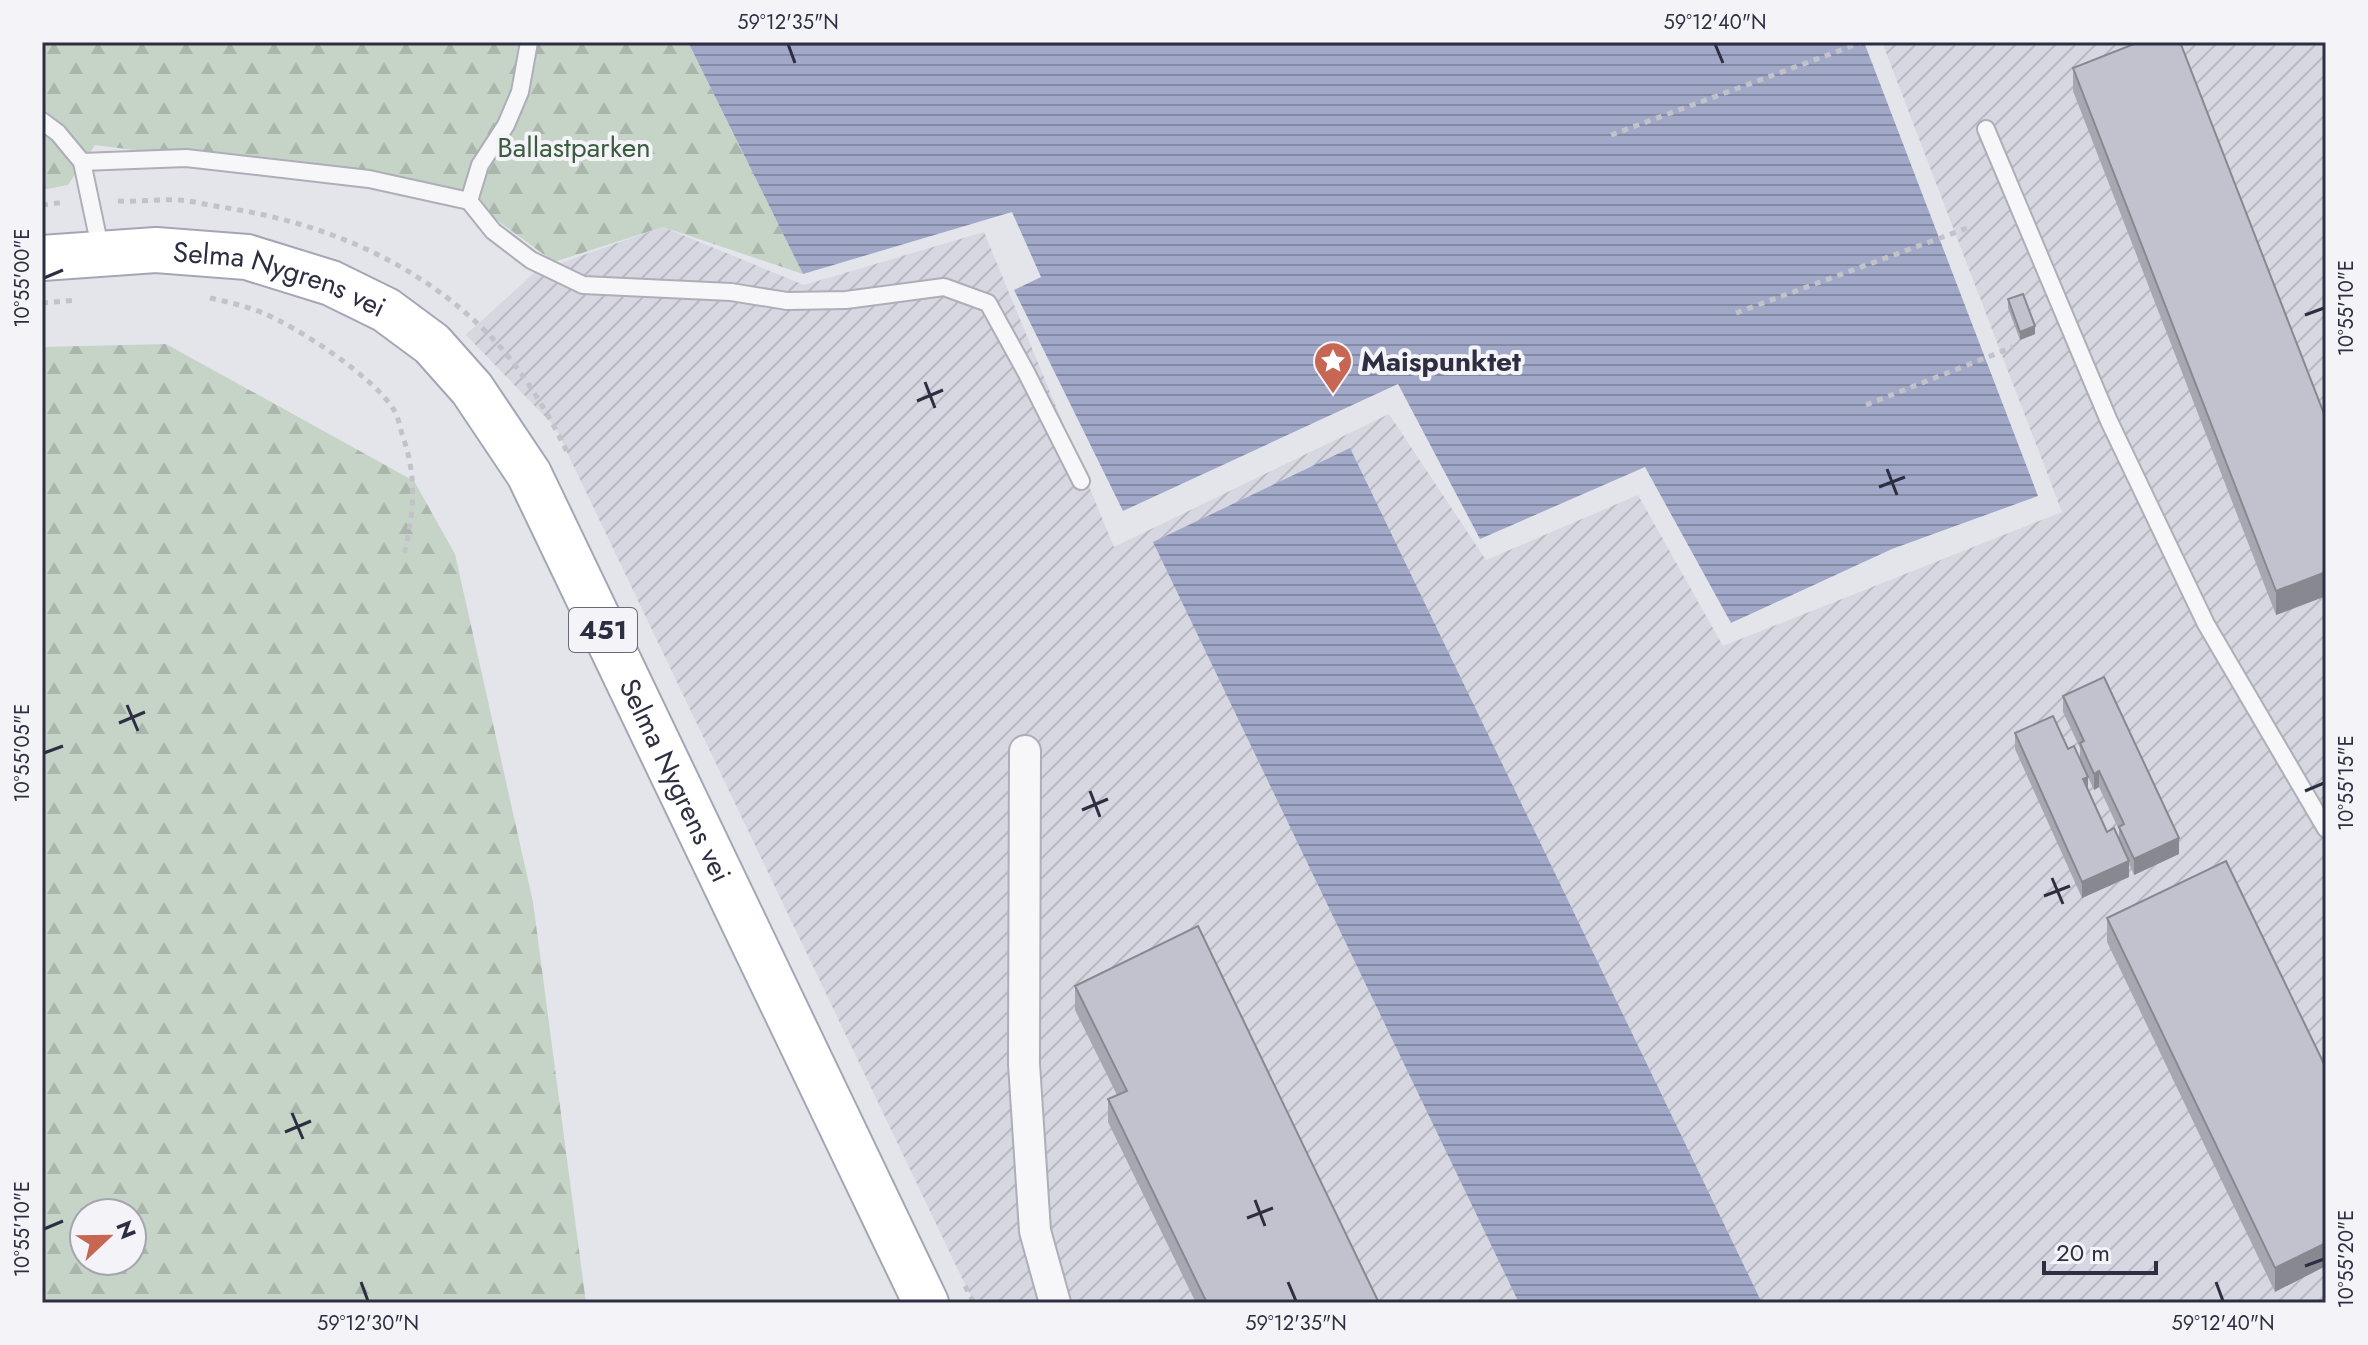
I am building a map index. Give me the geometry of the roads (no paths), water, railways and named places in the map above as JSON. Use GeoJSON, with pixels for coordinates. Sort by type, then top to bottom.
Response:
{"type":"FeatureCollection","features":[{"type":"Feature","properties":{"kind":"main road","name":"Selma Nygrens vei"},"geometry":{"type":"LineString","coordinates":[[42,258],[156,250],[247,257],[331,283],[386,310],[432,344],[472,389],[529,474],[926,1303]]}},
{"type":"Feature","properties":{"kind":"street"},"geometry":{"type":"LineString","coordinates":[[1025,751],[1024,1064],[1035,1231],[1055,1303]]}},
{"type":"Feature","properties":{"kind":"lane"},"geometry":{"type":"LineString","coordinates":[[469,201],[480,165],[506,125],[520,92],[529,42]]}},
{"type":"Feature","properties":{"kind":"lane"},"geometry":{"type":"LineString","coordinates":[[42,121],[58,133],[82,162],[102,254]]}},
{"type":"Feature","properties":{"kind":"lane"},"geometry":{"type":"LineString","coordinates":[[1986,129],[2109,421],[2206,624],[2326,829]]}},
{"type":"Feature","properties":{"kind":"lane"},"geometry":{"type":"LineString","coordinates":[[82,162],[186,158],[369,179],[469,201],[493,231],[531,260],[583,285],[731,292],[787,301],[846,300],[944,287],[988,303],[1081,481]]}},
{"type":"Feature","properties":{"kind":"water"},"geometry":{"type":"Polygon","coordinates":[[[688,42],[1864,42],[2038,496],[1892,549],[1731,623],[1645,467],[1480,539],[1398,384],[1123,511],[1014,290],[1041,277],[1012,212],[803,274],[688,42]]]}},
{"type":"Feature","properties":{"kind":"water"},"geometry":{"type":"Polygon","coordinates":[[[1350,448],[1762,1303],[1519,1303],[1153,542],[1350,448]]]}},
{"type":"Feature","properties":{"kind":"place","name":"Maispunktet"},"geometry":{"type":"Point","coordinates":[1333,395]}},
{"type":"Feature","properties":{"kind":"park label","name":"Ballastparken"},"geometry":{"type":"Point","coordinates":[574,147]}}]}
